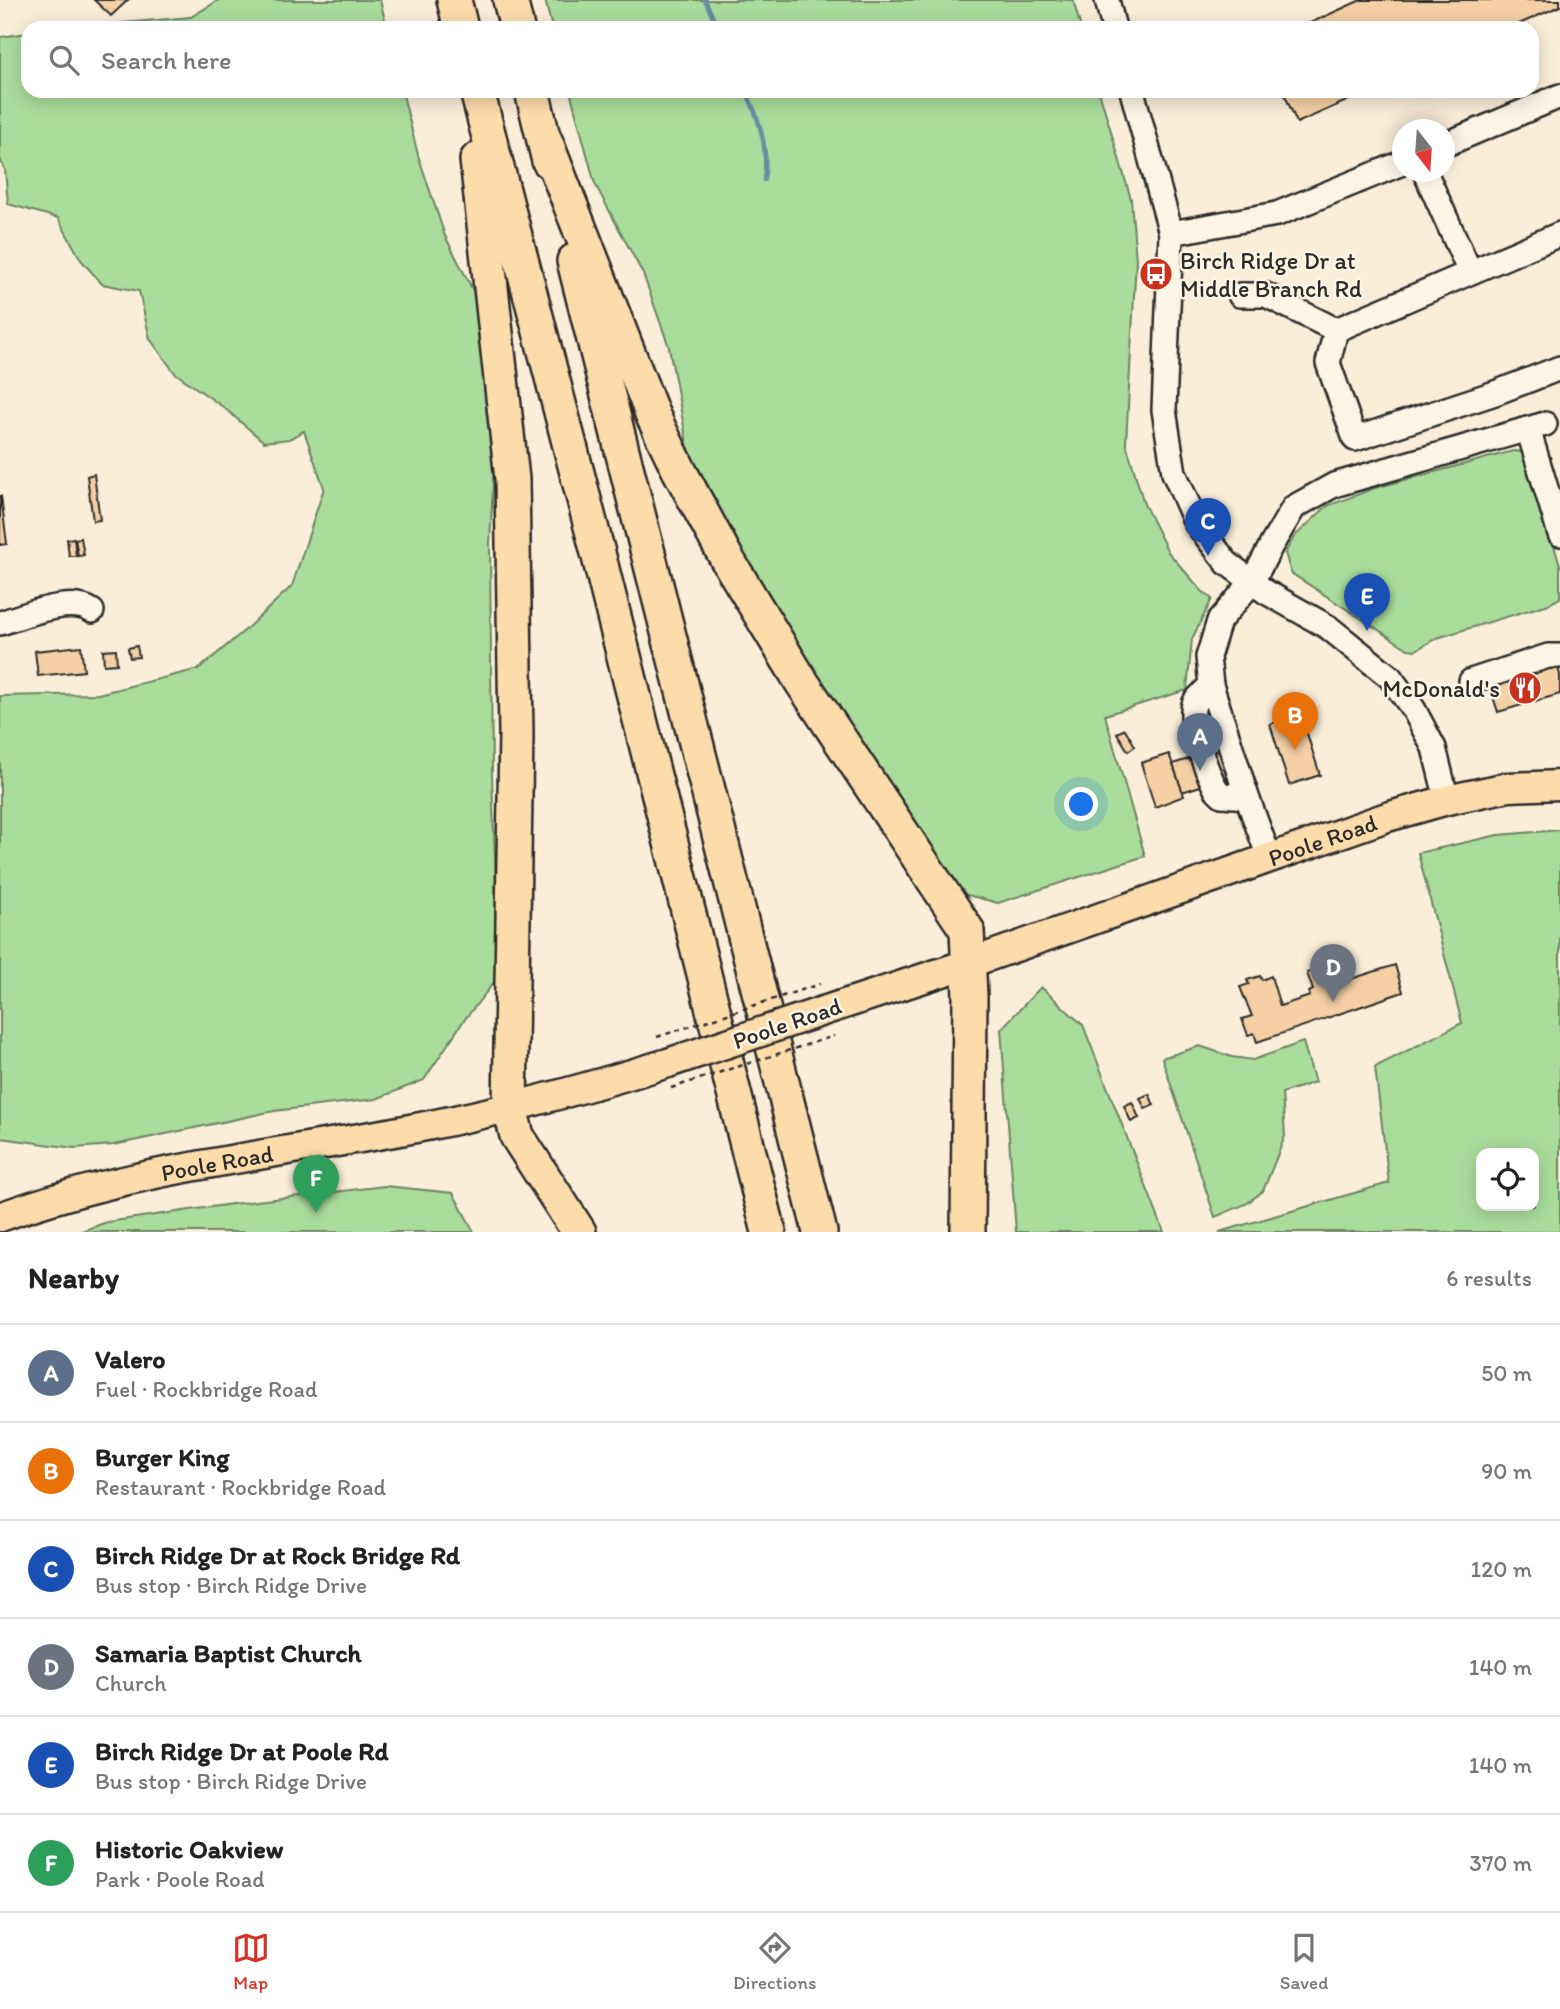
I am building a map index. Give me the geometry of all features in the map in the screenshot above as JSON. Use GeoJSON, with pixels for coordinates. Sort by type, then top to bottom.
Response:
{"type":"FeatureCollection","features":[{"type":"Feature","properties":{"kind":"highway"},"geometry":{"type":"LineString","coordinates":[[454,0],[459,21]]}},
{"type":"Feature","properties":{"kind":"highway"},"geometry":{"type":"LineString","coordinates":[[510,0],[515,21]]}},
{"type":"Feature","properties":{"kind":"highway"},"geometry":{"type":"LineString","coordinates":[[471,98],[512,479],[516,734],[510,1108],[517,1136],[579,1232]]}},
{"type":"Feature","properties":{"kind":"highway"},"geometry":{"type":"LineString","coordinates":[[479,98],[598,553],[769,1232]]}},
{"type":"Feature","properties":{"kind":"highway"},"geometry":{"type":"LineString","coordinates":[[535,98],[820,1232]]}},
{"type":"Feature","properties":{"kind":"highway"},"geometry":{"type":"LineString","coordinates":[[545,140],[653,416],[679,470],[727,559],[801,681],[967,930],[970,962],[968,1232]]}},
{"type":"Feature","properties":{"kind":"main road","name":"Poole Road"},"geometry":{"type":"LineString","coordinates":[[0,1216],[70,1194],[162,1171],[419,1128],[588,1088],[669,1076],[826,1010],[1378,820],[1447,800],[1508,787],[1560,785]]}},
{"type":"Feature","properties":{"kind":"street"},"geometry":{"type":"LineString","coordinates":[[1107,0],[1112,21]]}},
{"type":"Feature","properties":{"kind":"street"},"geometry":{"type":"LineString","coordinates":[[1455,140],[1560,96]]}},
{"type":"Feature","properties":{"kind":"street"},"geometry":{"type":"LineString","coordinates":[[1134,98],[1171,233],[1164,410],[1174,473],[1196,523],[1227,563],[1266,592],[1328,627],[1390,677],[1413,710],[1434,748],[1447,800]]}},
{"type":"Feature","properties":{"kind":"street"},"geometry":{"type":"LineString","coordinates":[[1171,233],[1277,214],[1392,167]]}},
{"type":"Feature","properties":{"kind":"street"},"geometry":{"type":"LineString","coordinates":[[1430,182],[1470,272]]}},
{"type":"Feature","properties":{"kind":"street"},"geometry":{"type":"LineString","coordinates":[[1240,295],[1266,295],[1336,330],[1560,234]]}},
{"type":"Feature","properties":{"kind":"street"},"geometry":{"type":"LineString","coordinates":[[1336,330],[1328,363],[1367,475]]}},
{"type":"Feature","properties":{"kind":"street"},"geometry":{"type":"LineString","coordinates":[[1355,439],[1495,393],[1560,368]]}},
{"type":"Feature","properties":{"kind":"street"},"geometry":{"type":"LineString","coordinates":[[1269,857],[1211,685],[1208,657],[1219,621],[1252,582],[1294,507],[1334,485],[1537,426],[1560,534]]}},
{"type":"Feature","properties":{"kind":"street"},"geometry":{"type":"LineString","coordinates":[[0,623],[64,606],[85,606],[92,611]]}},
{"type":"Feature","properties":{"kind":"street"},"geometry":{"type":"LineString","coordinates":[[1471,681],[1548,656],[1560,656]]}},
{"type":"Feature","properties":{"kind":"path"},"geometry":{"type":"LineString","coordinates":[[657,1037],[826,1010]]}},
{"type":"Feature","properties":{"kind":"path"},"geometry":{"type":"LineString","coordinates":[[669,1076],[826,1010]]}},
{"type":"Feature","properties":{"kind":"green space"},"geometry":{"type":"Polygon","coordinates":[[[219,0],[380,0],[385,21],[145,21],[191,17],[219,0]]]}},
{"type":"Feature","properties":{"kind":"green space"},"geometry":{"type":"Polygon","coordinates":[[[545,0],[1073,0],[1079,21],[550,21],[545,0]]]}},
{"type":"Feature","properties":{"kind":"green space"},"geometry":{"type":"Polygon","coordinates":[[[21,34],[21,98],[404,98],[418,155],[445,236],[476,296],[495,444],[490,544],[492,776],[499,976],[462,1023],[424,1080],[376,1099],[274,1111],[114,1145],[74,1148],[0,1138],[0,696],[98,694],[199,669],[292,586],[324,488],[304,431],[289,439],[264,442],[223,407],[175,373],[150,339],[139,291],[102,284],[81,260],[58,218],[8,204],[5,170],[0,159],[0,37],[21,34]]]}},
{"type":"Feature","properties":{"kind":"green space"},"geometry":{"type":"Polygon","coordinates":[[[572,98],[1101,98],[1131,199],[1136,260],[1126,443],[1144,504],[1168,552],[1212,599],[1192,639],[1187,690],[1105,715],[1145,856],[998,903],[963,894],[921,843],[746,559],[690,459],[669,347],[643,274],[595,184],[572,98]]]}},
{"type":"Feature","properties":{"kind":"green space"},"geometry":{"type":"Polygon","coordinates":[[[1513,451],[1524,452],[1560,565],[1560,598],[1549,604],[1437,638],[1416,650],[1408,649],[1291,573],[1285,553],[1294,537],[1327,506],[1375,488],[1513,451]]]}},
{"type":"Feature","properties":{"kind":"green space"},"geometry":{"type":"Polygon","coordinates":[[[1560,830],[1560,1232],[1219,1232],[1389,1183],[1375,1067],[1462,1023],[1418,853],[1498,835],[1560,830]]]}},
{"type":"Feature","properties":{"kind":"green space"},"geometry":{"type":"Polygon","coordinates":[[[1041,987],[1083,1025],[1164,1232],[1016,1232],[1001,1029],[1041,987]]]}},
{"type":"Feature","properties":{"kind":"green space"},"geometry":{"type":"Polygon","coordinates":[[[1303,1042],[1315,1082],[1282,1093],[1285,1136],[1263,1191],[1246,1204],[1215,1217],[1162,1058],[1200,1046],[1232,1057],[1253,1060],[1303,1042]]]}},
{"type":"Feature","properties":{"kind":"green space"},"geometry":{"type":"Polygon","coordinates":[[[385,1186],[453,1193],[474,1232],[79,1232],[107,1222],[385,1186]]]}},
{"type":"Feature","properties":{"kind":"building"},"geometry":{"type":"Polygon","coordinates":[[[94,0],[128,0],[111,16],[94,0]]]}},
{"type":"Feature","properties":{"kind":"building"},"geometry":{"type":"Polygon","coordinates":[[[1361,0],[1560,0],[1560,6],[1526,21],[1314,21],[1361,0]]]}},
{"type":"Feature","properties":{"kind":"building"},"geometry":{"type":"Polygon","coordinates":[[[1286,98],[1353,98],[1297,123],[1286,98]]]}},
{"type":"Feature","properties":{"kind":"building"},"geometry":{"type":"Polygon","coordinates":[[[94,474],[100,520],[93,521],[87,476],[94,474]]]}},
{"type":"Feature","properties":{"kind":"building"},"geometry":{"type":"Polygon","coordinates":[[[0,496],[7,544],[0,545],[0,496]]]}},
{"type":"Feature","properties":{"kind":"building"},"geometry":{"type":"Polygon","coordinates":[[[74,538],[76,556],[69,556],[67,539],[74,538]]]}},
{"type":"Feature","properties":{"kind":"building"},"geometry":{"type":"Polygon","coordinates":[[[81,538],[84,555],[78,556],[75,539],[81,538]]]}},
{"type":"Feature","properties":{"kind":"building"},"geometry":{"type":"Polygon","coordinates":[[[81,646],[84,671],[38,676],[35,651],[81,646]]]}},
{"type":"Feature","properties":{"kind":"building"},"geometry":{"type":"Polygon","coordinates":[[[137,646],[139,657],[130,658],[128,648],[137,646]]]}},
{"type":"Feature","properties":{"kind":"building"},"geometry":{"type":"Polygon","coordinates":[[[116,649],[117,664],[104,665],[103,650],[116,649]]]}},
{"type":"Feature","properties":{"kind":"building","name":"McDonald's"},"geometry":{"type":"Polygon","coordinates":[[[1556,661],[1560,675],[1560,694],[1498,712],[1488,681],[1556,661]]]}},
{"type":"Feature","properties":{"kind":"building"},"geometry":{"type":"Polygon","coordinates":[[[1287,719],[1289,725],[1303,721],[1320,775],[1289,785],[1270,724],[1287,719]]]}},
{"type":"Feature","properties":{"kind":"building"},"geometry":{"type":"Polygon","coordinates":[[[1125,729],[1135,746],[1128,751],[1117,733],[1125,729]]]}},
{"type":"Feature","properties":{"kind":"building"},"geometry":{"type":"Polygon","coordinates":[[[1219,749],[1228,777],[1182,792],[1173,764],[1219,749]]]}},
{"type":"Feature","properties":{"kind":"building"},"geometry":{"type":"Polygon","coordinates":[[[1169,754],[1184,796],[1155,807],[1141,763],[1169,754]]]}},
{"type":"Feature","properties":{"kind":"building"},"geometry":{"type":"Polygon","coordinates":[[[1395,965],[1403,992],[1257,1042],[1254,1033],[1248,1035],[1242,1019],[1252,1016],[1240,987],[1249,984],[1247,980],[1260,976],[1262,980],[1271,976],[1280,1006],[1310,996],[1309,992],[1313,990],[1307,973],[1326,967],[1332,985],[1395,965]]]}},
{"type":"Feature","properties":{"kind":"building"},"geometry":{"type":"Polygon","coordinates":[[[1149,1094],[1154,1105],[1145,1109],[1140,1098],[1149,1094]]]}},
{"type":"Feature","properties":{"kind":"building"},"geometry":{"type":"Polygon","coordinates":[[[1132,1102],[1139,1118],[1131,1122],[1124,1106],[1132,1102]]]}},
{"type":"Feature","properties":{"kind":"waterway"},"geometry":{"type":"LineString","coordinates":[[705,0],[715,21]]}},
{"type":"Feature","properties":{"kind":"waterway"},"geometry":{"type":"LineString","coordinates":[[749,98],[762,134],[764,180]]}},
{"type":"Feature","properties":{"kind":"place","name":"Birch Ridge Dr at Middle Branch Rd"},"geometry":{"type":"Point","coordinates":[1156,274]}},
{"type":"Feature","properties":{"kind":"place","name":"Birch Ridge Dr at Rock Bridge Rd"},"geometry":{"type":"Point","coordinates":[1208,556]}},
{"type":"Feature","properties":{"kind":"place","name":"Birch Ridge Dr at Poole Rd"},"geometry":{"type":"Point","coordinates":[1367,631]}},
{"type":"Feature","properties":{"kind":"place","name":"McDonald's"},"geometry":{"type":"Point","coordinates":[1525,688]}},
{"type":"Feature","properties":{"kind":"place","name":"Burger King"},"geometry":{"type":"Point","coordinates":[1295,750]}},
{"type":"Feature","properties":{"kind":"place","name":"Valero"},"geometry":{"type":"Point","coordinates":[1200,771]}},
{"type":"Feature","properties":{"kind":"place","name":"Samaria Baptist Church"},"geometry":{"type":"Point","coordinates":[1333,1002]}},
{"type":"Feature","properties":{"kind":"place","name":"Historic Oakview"},"geometry":{"type":"Point","coordinates":[316,1213]}}]}
